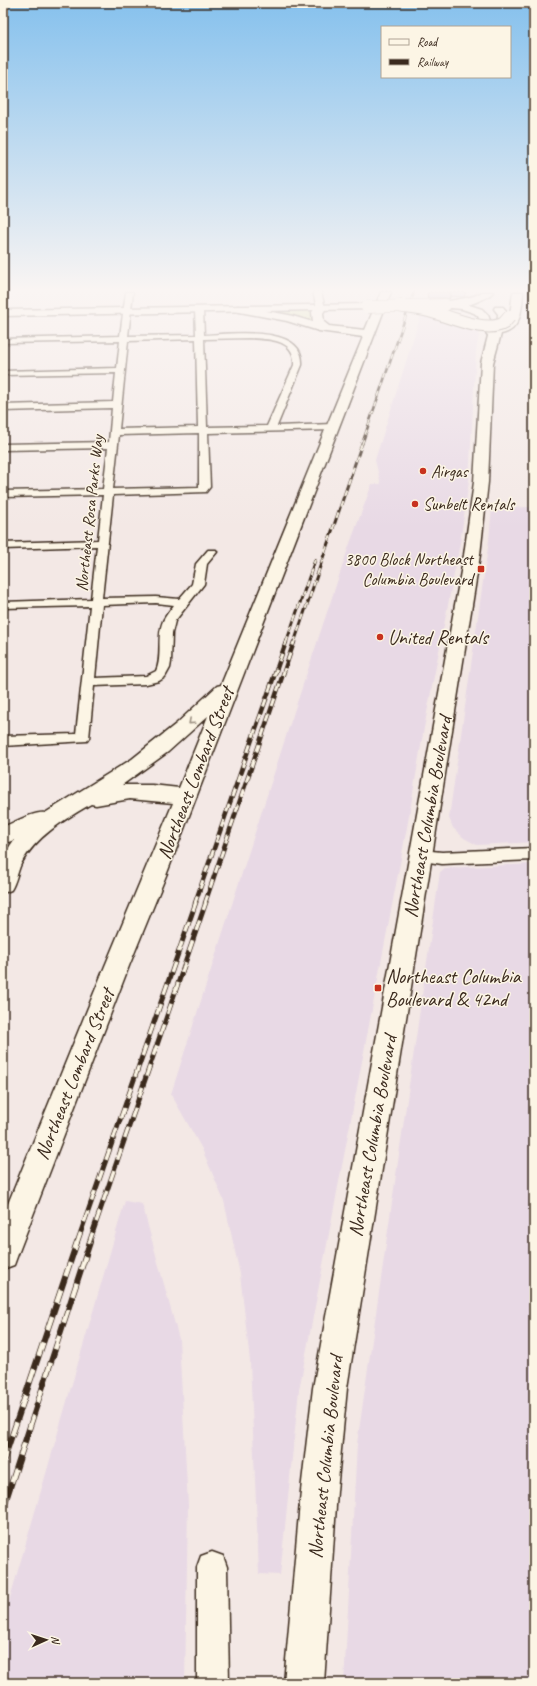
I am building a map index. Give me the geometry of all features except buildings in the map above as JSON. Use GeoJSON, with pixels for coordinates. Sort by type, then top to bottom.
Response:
{"type":"FeatureCollection","features":[{"type":"Feature","properties":{"kind":"main road","name":"Northeast Lombard Street"},"geometry":{"type":"LineString","coordinates":[[3,1254],[355,371]]}},
{"type":"Feature","properties":{"kind":"main road","name":"Northeast Columbia Boulevard"},"geometry":{"type":"LineString","coordinates":[[304,1683],[319,1491],[330,1388],[472,555],[482,475],[487,371]]}},
{"type":"Feature","properties":{"kind":"main road"},"geometry":{"type":"LineString","coordinates":[[3,884],[10,866],[36,831],[64,811],[138,766],[184,728],[230,685]]}},
{"type":"Feature","properties":{"kind":"main road"},"geometry":{"type":"LineString","coordinates":[[3,836],[91,799],[122,792],[150,791],[186,797]]}},
{"type":"Feature","properties":{"kind":"street"},"geometry":{"type":"LineString","coordinates":[[3,373],[93,371]]}},
{"type":"Feature","properties":{"kind":"street","name":"Northeast Rosa Parks Way"},"geometry":{"type":"LineString","coordinates":[[3,741],[82,738],[120,371]]}},
{"type":"Feature","properties":{"kind":"street"},"geometry":{"type":"LineString","coordinates":[[3,494],[202,490],[205,487],[201,371]]}},
{"type":"Feature","properties":{"kind":"street"},"geometry":{"type":"LineString","coordinates":[[271,428],[296,371]]}},
{"type":"Feature","properties":{"kind":"street"},"geometry":{"type":"LineString","coordinates":[[3,408],[117,405]]}},
{"type":"Feature","properties":{"kind":"street"},"geometry":{"type":"LineString","coordinates":[[114,432],[333,427]]}},
{"type":"Feature","properties":{"kind":"street"},"geometry":{"type":"LineString","coordinates":[[3,447],[113,445]]}},
{"type":"Feature","properties":{"kind":"street"},"geometry":{"type":"LineString","coordinates":[[3,546],[103,544]]}},
{"type":"Feature","properties":{"kind":"street"},"geometry":{"type":"LineString","coordinates":[[88,682],[146,680],[162,673],[164,668],[167,628],[173,615],[198,584],[202,564],[212,552]]}},
{"type":"Feature","properties":{"kind":"street"},"geometry":{"type":"LineString","coordinates":[[3,605],[165,600],[182,604]]}},
{"type":"Feature","properties":{"kind":"street"},"geometry":{"type":"LineString","coordinates":[[421,856],[442,858],[534,854]]}},
{"type":"Feature","properties":{"kind":"street"},"geometry":{"type":"LineString","coordinates":[[212,1567],[213,1683]]}},
{"type":"Feature","properties":{"kind":"shaded area"},"geometry":{"type":"Polygon","coordinates":[[[403,371],[475,371],[469,481],[460,543],[299,1390],[280,1575],[259,1574],[250,1361],[240,1274],[224,1201],[202,1149],[171,1094],[349,546],[372,484],[381,484],[375,460],[403,371]]]}},
{"type":"Feature","properties":{"kind":"shaded area"},"geometry":{"type":"Polygon","coordinates":[[[534,507],[534,842],[477,845],[464,838],[453,828],[449,818],[489,540],[492,508],[534,507]]]}},
{"type":"Feature","properties":{"kind":"shaded area"},"geometry":{"type":"Polygon","coordinates":[[[534,864],[534,1683],[344,1683],[357,1444],[440,872],[445,868],[534,864]]]}},
{"type":"Feature","properties":{"kind":"shaded area"},"geometry":{"type":"Polygon","coordinates":[[[125,1201],[142,1204],[179,1339],[188,1505],[185,1683],[3,1683],[3,1622],[125,1201]]]}},
{"type":"Feature","properties":{"kind":"railway"},"geometry":{"type":"LineString","coordinates":[[362,444],[387,371]]}},
{"type":"Feature","properties":{"kind":"railway"},"geometry":{"type":"LineString","coordinates":[[294,643],[362,443]]}},
{"type":"Feature","properties":{"kind":"railway"},"geometry":{"type":"LineString","coordinates":[[286,643],[315,560]]}},
{"type":"Feature","properties":{"kind":"railway"},"geometry":{"type":"LineString","coordinates":[[195,903],[286,642]]}},
{"type":"Feature","properties":{"kind":"railway"},"geometry":{"type":"LineString","coordinates":[[205,903],[294,642]]}},
{"type":"Feature","properties":{"kind":"railway"},"geometry":{"type":"LineString","coordinates":[[77,1243],[196,902]]}},
{"type":"Feature","properties":{"kind":"railway"},"geometry":{"type":"LineString","coordinates":[[89,1243],[206,902]]}},
{"type":"Feature","properties":{"kind":"railway"},"geometry":{"type":"LineString","coordinates":[[3,1462],[77,1242]]}},
{"type":"Feature","properties":{"kind":"railway"},"geometry":{"type":"LineString","coordinates":[[3,1509],[90,1242]]}},
{"type":"Feature","properties":{"kind":"place","name":"Airgas"},"geometry":{"type":"Point","coordinates":[423,471]}},
{"type":"Feature","properties":{"kind":"place","name":"Sunbelt Rentals"},"geometry":{"type":"Point","coordinates":[415,504]}},
{"type":"Feature","properties":{"kind":"place","name":"3800 Block Northeast Columbia Boulevard"},"geometry":{"type":"Point","coordinates":[481,569]}},
{"type":"Feature","properties":{"kind":"place","name":"United Rentals"},"geometry":{"type":"Point","coordinates":[380,637]}},
{"type":"Feature","properties":{"kind":"place","name":"Northeast Columbia Boulevard & 42nd"},"geometry":{"type":"Point","coordinates":[378,988]}}]}
